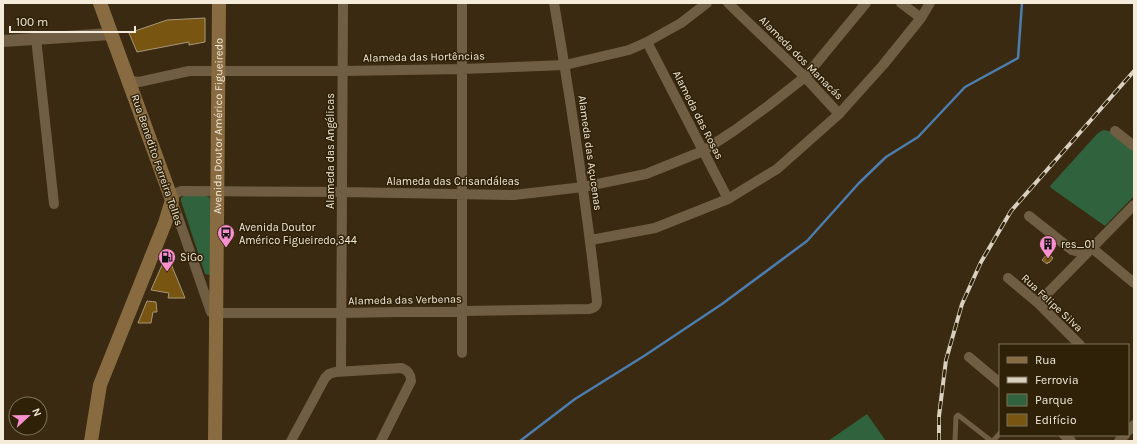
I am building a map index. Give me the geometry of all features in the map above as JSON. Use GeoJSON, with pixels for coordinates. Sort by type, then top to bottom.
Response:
{"type":"FeatureCollection","features":[{"type":"Feature","properties":{"kind":"main road","name":"Rua Benedito Ferreira Telles"},"geometry":{"type":"LineString","coordinates":[[100,3],[172,200]]}},
{"type":"Feature","properties":{"kind":"main road","name":"Avenida Doutor Américo Figueiredo"},"geometry":{"type":"LineString","coordinates":[[215,441],[219,3]]}},
{"type":"Feature","properties":{"kind":"main road"},"geometry":{"type":"LineString","coordinates":[[92,441],[100,385],[165,224],[172,200]]}},
{"type":"Feature","properties":{"kind":"street","name":"Alameda das Angélicas"},"geometry":{"type":"LineString","coordinates":[[341,371],[342,3]]}},
{"type":"Feature","properties":{"kind":"street"},"geometry":{"type":"LineString","coordinates":[[462,3],[462,354]]}},
{"type":"Feature","properties":{"kind":"street","name":"Alameda das Açucenas"},"geometry":{"type":"LineString","coordinates":[[554,3],[565,65],[583,187],[597,301],[597,305],[595,307]]}},
{"type":"Feature","properties":{"kind":"street","name":"Alameda das Hortências"},"geometry":{"type":"LineString","coordinates":[[128,79],[139,82],[189,71],[343,71],[462,69],[565,65],[629,50],[681,24],[707,3]]}},
{"type":"Feature","properties":{"kind":"street","name":"Alameda dos Manacás"},"geometry":{"type":"LineString","coordinates":[[728,3],[805,77],[839,114]]}},
{"type":"Feature","properties":{"kind":"street","name":"Alameda das Crisandáleas"},"geometry":{"type":"LineString","coordinates":[[172,200],[177,192],[182,191],[514,195],[583,187],[646,174],[703,150],[735,130],[805,77],[866,3]]}},
{"type":"Feature","properties":{"kind":"street"},"geometry":{"type":"LineString","coordinates":[[901,3],[920,18]]}},
{"type":"Feature","properties":{"kind":"street"},"geometry":{"type":"LineString","coordinates":[[590,240],[655,228],[728,199],[777,169],[839,114],[883,65],[930,3]]}},
{"type":"Feature","properties":{"kind":"street"},"geometry":{"type":"LineString","coordinates":[[3,41],[111,34]]}},
{"type":"Feature","properties":{"kind":"street"},"geometry":{"type":"LineString","coordinates":[[36,38],[54,204]]}},
{"type":"Feature","properties":{"kind":"street","name":"Alameda das Rosas"},"geometry":{"type":"LineString","coordinates":[[647,42],[728,199]]}},
{"type":"Feature","properties":{"kind":"street"},"geometry":{"type":"LineString","coordinates":[[1115,131],[1134,146]]}},
{"type":"Feature","properties":{"kind":"street","name":"Rua Benedito Ferreira Telles"},"geometry":{"type":"LineString","coordinates":[[172,200],[210,309],[216,314]]}},
{"type":"Feature","properties":{"kind":"street"},"geometry":{"type":"LineString","coordinates":[[1038,303],[1134,205]]}},
{"type":"Feature","properties":{"kind":"street"},"geometry":{"type":"LineString","coordinates":[[1029,216],[1072,250],[1082,252],[1092,248]]}},
{"type":"Feature","properties":{"kind":"street"},"geometry":{"type":"LineString","coordinates":[[1092,248],[1134,283]]}},
{"type":"Feature","properties":{"kind":"street","name":"Rua Felipe Silva"},"geometry":{"type":"LineString","coordinates":[[1008,278],[1038,303],[1079,344]]}},
{"type":"Feature","properties":{"kind":"street","name":"Alameda das Verbenas"},"geometry":{"type":"LineString","coordinates":[[216,314],[589,309],[595,307]]}},
{"type":"Feature","properties":{"kind":"street"},"geometry":{"type":"LineString","coordinates":[[969,357],[999,382]]}},
{"type":"Feature","properties":{"kind":"street"},"geometry":{"type":"LineString","coordinates":[[291,441],[325,378],[329,374],[341,371],[402,368],[409,373],[411,381],[381,441]]}},
{"type":"Feature","properties":{"kind":"lane"},"geometry":{"type":"LineString","coordinates":[[955,441],[956,417],[958,415],[990,440],[993,441],[999,434]]}},
{"type":"Feature","properties":{"kind":"green space"},"geometry":{"type":"Polygon","coordinates":[[[1103,130],[1109,131],[1134,152],[1134,196],[1105,226],[1050,186],[1097,134],[1103,130]]]}},
{"type":"Feature","properties":{"kind":"green space"},"geometry":{"type":"Polygon","coordinates":[[[184,196],[206,196],[210,198],[209,275],[205,274],[181,201],[181,198],[184,196]]]}},
{"type":"Feature","properties":{"kind":"green space"},"geometry":{"type":"Polygon","coordinates":[[[867,414],[886,441],[828,441],[867,414]]]}},
{"type":"Feature","properties":{"kind":"building"},"geometry":{"type":"Polygon","coordinates":[[[205,18],[205,42],[189,45],[189,42],[137,52],[129,33],[167,20],[205,18]]]}},
{"type":"Feature","properties":{"kind":"building","name":"res_01"},"geometry":{"type":"Polygon","coordinates":[[[1048,253],[1053,258],[1047,264],[1042,260],[1048,253]]]}},
{"type":"Feature","properties":{"kind":"building","name":"SiGo"},"geometry":{"type":"Polygon","coordinates":[[[167,254],[185,298],[168,298],[169,293],[151,290],[167,254]]]}},
{"type":"Feature","properties":{"kind":"building"},"geometry":{"type":"Polygon","coordinates":[[[147,301],[156,302],[157,312],[153,312],[151,323],[138,323],[147,301]]]}},
{"type":"Feature","properties":{"kind":"waterway"},"geometry":{"type":"LineString","coordinates":[[520,441],[575,399],[644,356],[722,304],[807,241],[859,183],[886,157],[918,137],[965,87],[1018,58],[1022,3]]}},
{"type":"Feature","properties":{"kind":"railway"},"geometry":{"type":"LineString","coordinates":[[939,441],[939,416],[946,360],[962,304],[981,262],[1011,211],[1134,71]]}},
{"type":"Feature","properties":{"kind":"place","name":"Avenida Doutor Américo Figueiredo,344"},"geometry":{"type":"Point","coordinates":[226,248]}},
{"type":"Feature","properties":{"kind":"place","name":"res_01"},"geometry":{"type":"Point","coordinates":[1048,259]}},
{"type":"Feature","properties":{"kind":"place","name":"SiGo"},"geometry":{"type":"Point","coordinates":[167,272]}}]}
